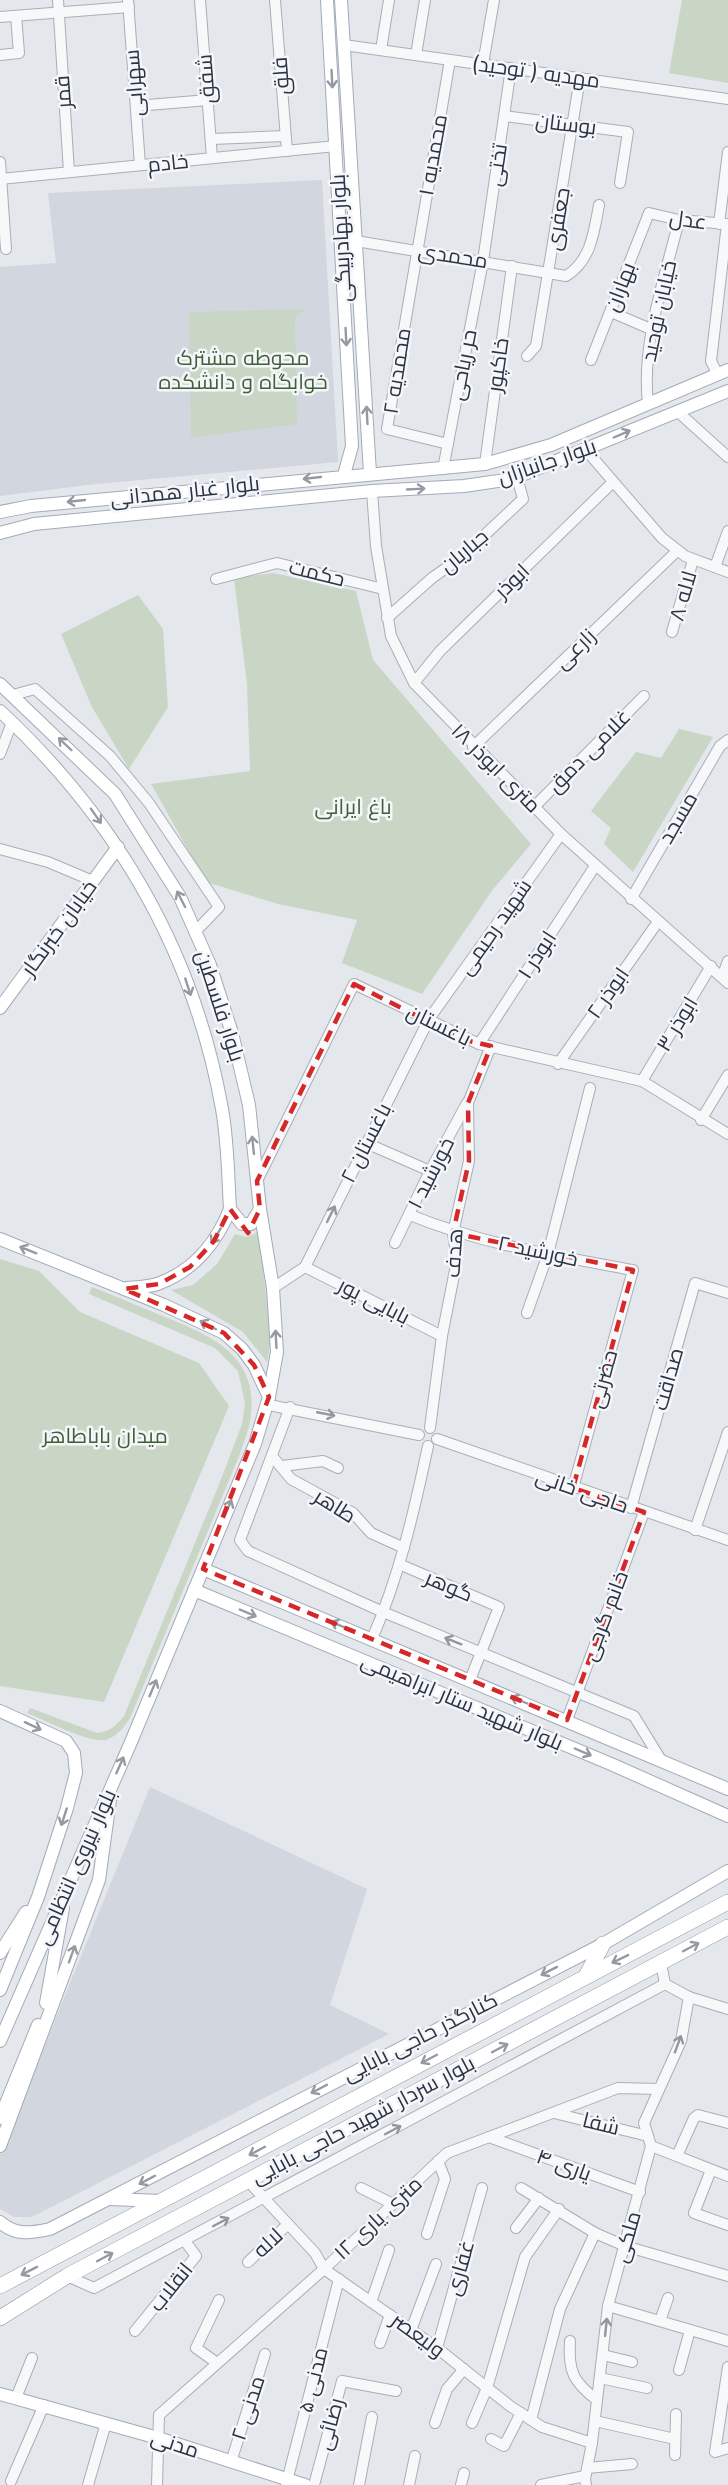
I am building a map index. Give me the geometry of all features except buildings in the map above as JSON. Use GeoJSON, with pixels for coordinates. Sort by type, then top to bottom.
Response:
{"type":"FeatureCollection","features":[{"type":"Feature","properties":{"kind":"highway","name":"بلوار سردار شهید حاجی بابایی"},"geometry":{"type":"LineString","coordinates":[[0,2286],[728,1902]]}},
{"type":"Feature","properties":{"kind":"highway","name":"بلوار سردار شهید حاجی بابایی"},"geometry":{"type":"LineString","coordinates":[[0,2318],[67,2276],[728,1927]]}},
{"type":"Feature","properties":{"kind":"highway"},"geometry":{"type":"LineString","coordinates":[[586,1976],[603,1944]]}},
{"type":"Feature","properties":{"kind":"highway"},"geometry":{"type":"LineString","coordinates":[[194,2185],[203,2205]]}},
{"type":"Feature","properties":{"kind":"main road","name":"بلوار بهادربیگی"},"geometry":{"type":"LineString","coordinates":[[327,0],[352,446],[344,475]]}},
{"type":"Feature","properties":{"kind":"main road","name":"بلوار بهادربیگی"},"geometry":{"type":"LineString","coordinates":[[341,0],[370,473]]}},
{"type":"Feature","properties":{"kind":"main road"},"geometry":{"type":"LineString","coordinates":[[330,46],[344,45]]}},
{"type":"Feature","properties":{"kind":"main road","name":"بلوار جانبازان"},"geometry":{"type":"LineString","coordinates":[[370,473],[485,464],[550,445],[723,372]]}},
{"type":"Feature","properties":{"kind":"main road","name":"بلوار جانبازان"},"geometry":{"type":"LineString","coordinates":[[357,493],[464,486],[517,477],[728,391]]}},
{"type":"Feature","properties":{"kind":"main road","name":"بلوار غبار همدانی"},"geometry":{"type":"LineString","coordinates":[[0,512],[31,506],[370,473]]}},
{"type":"Feature","properties":{"kind":"main road","name":"بلوار غبار همدانی"},"geometry":{"type":"LineString","coordinates":[[0,533],[34,524],[357,493]]}},
{"type":"Feature","properties":{"kind":"main road","name":"بلوار فلسطین"},"geometry":{"type":"LineString","coordinates":[[0,684],[115,794],[180,897],[195,932],[232,1033],[249,1105],[260,1209],[273,1288],[277,1352],[269,1401]]}},
{"type":"Feature","properties":{"kind":"main road","name":"بلوار فلسطین"},"geometry":{"type":"LineString","coordinates":[[0,711],[65,776],[118,847],[156,910],[184,975],[206,1041],[222,1110],[230,1209]]}},
{"type":"Feature","properties":{"kind":"main road","name":"خیابان خبرنگار"},"geometry":{"type":"LineString","coordinates":[[0,1008],[118,847]]}},
{"type":"Feature","properties":{"kind":"main road"},"geometry":{"type":"LineString","coordinates":[[124,1289],[159,1284],[190,1267],[214,1241],[230,1209],[243,1224],[251,1224],[260,1209]]}},
{"type":"Feature","properties":{"kind":"main road"},"geometry":{"type":"LineString","coordinates":[[0,1239],[202,1321],[224,1333],[242,1349],[254,1365],[269,1401],[194,1590]]}},
{"type":"Feature","properties":{"kind":"main road","name":"بلوار شهید ستار ابراهیمی"},"geometry":{"type":"LineString","coordinates":[[203,1569],[728,1789]]}},
{"type":"Feature","properties":{"kind":"main road"},"geometry":{"type":"LineString","coordinates":[[226,1604],[225,1591],[231,1584],[238,1583]]}},
{"type":"Feature","properties":{"kind":"main road","name":"بلوار شهید ستار ابراهیمی"},"geometry":{"type":"LineString","coordinates":[[194,1590],[611,1764],[728,1816]]}},
{"type":"Feature","properties":{"kind":"main road","name":"بلوار نیروی انتظامی"},"geometry":{"type":"LineString","coordinates":[[0,2041],[194,1590]]}},
{"type":"Feature","properties":{"kind":"main road","name":"بلوار نیروی انتظامی"},"geometry":{"type":"LineString","coordinates":[[0,1711],[66,1741],[74,1753],[76,1773],[38,1897],[0,1990]]}},
{"type":"Feature","properties":{"kind":"main road"},"geometry":{"type":"LineString","coordinates":[[0,2146],[99,1880],[112,1785]]}},
{"type":"Feature","properties":{"kind":"main road","name":"کنارگذر حاجی بابایی"},"geometry":{"type":"LineString","coordinates":[[0,2222],[10,2230],[28,2234],[50,2229],[414,2038],[603,1944],[728,1871]]}},
{"type":"Feature","properties":{"kind":"main road"},"geometry":{"type":"LineString","coordinates":[[0,2118],[50,1994],[65,1891]]}},
{"type":"Feature","properties":{"kind":"main road","name":"بلوار نیروی انتظامی"},"geometry":{"type":"LineString","coordinates":[[0,1953],[38,1897]]}},
{"type":"Feature","properties":{"kind":"main road"},"geometry":{"type":"LineString","coordinates":[[109,2199],[163,2201]]}},
{"type":"Feature","properties":{"kind":"main road","name":"مدنی"},"geometry":{"type":"LineString","coordinates":[[0,2394],[158,2438],[286,2483],[305,2485]]}},
{"type":"Feature","properties":{"kind":"street","name":"قمر"},"geometry":{"type":"LineString","coordinates":[[58,0],[69,172]]}},
{"type":"Feature","properties":{"kind":"street","name":"شفق"},"geometry":{"type":"LineString","coordinates":[[200,0],[212,158]]}},
{"type":"Feature","properties":{"kind":"street","name":"فلق"},"geometry":{"type":"LineString","coordinates":[[275,0],[286,151]]}},
{"type":"Feature","properties":{"kind":"street"},"geometry":{"type":"LineString","coordinates":[[381,50],[389,0]]}},
{"type":"Feature","properties":{"kind":"street"},"geometry":{"type":"LineString","coordinates":[[416,55],[425,0]]}},
{"type":"Feature","properties":{"kind":"street"},"geometry":{"type":"LineString","coordinates":[[483,64],[494,0]]}},
{"type":"Feature","properties":{"kind":"street"},"geometry":{"type":"LineString","coordinates":[[0,17],[58,13],[128,4]]}},
{"type":"Feature","properties":{"kind":"street","name":"سهرابی"},"geometry":{"type":"LineString","coordinates":[[128,4],[140,165]]}},
{"type":"Feature","properties":{"kind":"street"},"geometry":{"type":"LineString","coordinates":[[0,55],[19,53],[16,16]]}},
{"type":"Feature","properties":{"kind":"street","name":"مهدیه ( توحید)"},"geometry":{"type":"LineString","coordinates":[[344,45],[728,99]]}},
{"type":"Feature","properties":{"kind":"street","name":"محمدیه ۱"},"geometry":{"type":"LineString","coordinates":[[416,250],[450,60]]}},
{"type":"Feature","properties":{"kind":"street","name":"تختی"},"geometry":{"type":"LineString","coordinates":[[483,261],[511,68]]}},
{"type":"Feature","properties":{"kind":"street","name":"جعفری"},"geometry":{"type":"LineString","coordinates":[[527,356],[536,346],[580,78]]}},
{"type":"Feature","properties":{"kind":"street"},"geometry":{"type":"LineString","coordinates":[[136,106],[208,100]]}},
{"type":"Feature","properties":{"kind":"street","name":"بوستان"},"geometry":{"type":"LineString","coordinates":[[504,117],[628,132],[620,183]]}},
{"type":"Feature","properties":{"kind":"street"},"geometry":{"type":"LineString","coordinates":[[211,139],[285,136]]}},
{"type":"Feature","properties":{"kind":"street","name":"خادم"},"geometry":{"type":"LineString","coordinates":[[1,179],[336,146]]}},
{"type":"Feature","properties":{"kind":"street"},"geometry":{"type":"LineString","coordinates":[[723,372],[711,361],[725,224],[728,152]]}},
{"type":"Feature","properties":{"kind":"street"},"geometry":{"type":"LineString","coordinates":[[0,162],[6,249]]}},
{"type":"Feature","properties":{"kind":"street","name":"محمدی"},"geometry":{"type":"LineString","coordinates":[[356,241],[566,276],[578,268],[589,249],[599,205]]}},
{"type":"Feature","properties":{"kind":"street","name":"عدل"},"geometry":{"type":"LineString","coordinates":[[649,213],[679,220],[725,224]]}},
{"type":"Feature","properties":{"kind":"street","name":"بهاران"},"geometry":{"type":"LineString","coordinates":[[591,360],[649,213]]}},
{"type":"Feature","properties":{"kind":"street","name":"خیابان توحید"},"geometry":{"type":"LineString","coordinates":[[648,403],[645,380],[653,330],[679,220]]}},
{"type":"Feature","properties":{"kind":"street","name":"محمدیه ۲"},"geometry":{"type":"LineString","coordinates":[[416,250],[387,429],[448,444]]}},
{"type":"Feature","properties":{"kind":"street","name":"حر ریاحی"},"geometry":{"type":"LineString","coordinates":[[443,469],[483,261]]}},
{"type":"Feature","properties":{"kind":"street","name":"خاکپور"},"geometry":{"type":"LineString","coordinates":[[485,464],[512,266]]}},
{"type":"Feature","properties":{"kind":"street"},"geometry":{"type":"LineString","coordinates":[[611,312],[653,330]]}},
{"type":"Feature","properties":{"kind":"street"},"geometry":{"type":"LineString","coordinates":[[677,411],[728,457]]}},
{"type":"Feature","properties":{"kind":"street"},"geometry":{"type":"LineString","coordinates":[[586,450],[662,538],[677,551],[693,560],[728,572]]}},
{"type":"Feature","properties":{"kind":"street","name":"جباریان"},"geometry":{"type":"LineString","coordinates":[[387,618],[432,578],[459,559],[523,499],[517,477]]}},
{"type":"Feature","properties":{"kind":"street","name":"ابوذر"},"geometry":{"type":"LineString","coordinates":[[414,683],[440,651],[613,482]]}},
{"type":"Feature","properties":{"kind":"street","name":"۱۸ متری ابوذر"},"geometry":{"type":"LineString","coordinates":[[372,491],[387,618],[391,636],[414,683],[473,747],[561,834],[657,923],[725,980]]}},
{"type":"Feature","properties":{"kind":"street"},"geometry":{"type":"LineString","coordinates":[[715,567],[728,531]]}},
{"type":"Feature","properties":{"kind":"street","name":"زارعی"},"geometry":{"type":"LineString","coordinates":[[473,747],[677,551]]}},
{"type":"Feature","properties":{"kind":"street","name":"لاله ۸"},"geometry":{"type":"LineString","coordinates":[[672,632],[693,560]]}},
{"type":"Feature","properties":{"kind":"street","name":"حکمت"},"geometry":{"type":"LineString","coordinates":[[216,579],[277,563],[383,589]]}},
{"type":"Feature","properties":{"kind":"street"},"geometry":{"type":"LineString","coordinates":[[13,695],[35,689],[110,756],[149,803],[219,907],[195,932]]}},
{"type":"Feature","properties":{"kind":"street","name":"غلامی دمق"},"geometry":{"type":"LineString","coordinates":[[534,807],[644,696]]}},
{"type":"Feature","properties":{"kind":"street"},"geometry":{"type":"LineString","coordinates":[[0,754],[12,722]]}},
{"type":"Feature","properties":{"kind":"street","name":"مسجد"},"geometry":{"type":"LineString","coordinates":[[631,899],[720,746],[728,740]]}},
{"type":"Feature","properties":{"kind":"street","name":"شهید رحیمی"},"geometry":{"type":"LineString","coordinates":[[429,1019],[561,834]]}},
{"type":"Feature","properties":{"kind":"street"},"geometry":{"type":"LineString","coordinates":[[0,849],[48,862],[93,881]]}},
{"type":"Feature","properties":{"kind":"street","name":"ابوذر ۱"},"geometry":{"type":"LineString","coordinates":[[479,1044],[595,866]]}},
{"type":"Feature","properties":{"kind":"street","name":"ابوذر ۲"},"geometry":{"type":"LineString","coordinates":[[558,1064],[657,923]]}},
{"type":"Feature","properties":{"kind":"street"},"geometry":{"type":"LineString","coordinates":[[725,980],[728,960]]}},
{"type":"Feature","properties":{"kind":"street","name":"ابوذر ۳"},"geometry":{"type":"LineString","coordinates":[[642,1081],[711,966]]}},
{"type":"Feature","properties":{"kind":"street","name":"باغستان"},"geometry":{"type":"LineString","coordinates":[[257,1181],[354,984],[479,1044],[558,1064],[642,1081],[701,1120],[728,1134]]}},
{"type":"Feature","properties":{"kind":"street","name":"باغستان ۲"},"geometry":{"type":"LineString","coordinates":[[305,1267],[429,1019]]}},
{"type":"Feature","properties":{"kind":"street","name":"هدف"},"geometry":{"type":"LineString","coordinates":[[430,1428],[442,1336],[457,1260],[453,1233],[469,1161],[468,1103],[491,1046]]}},
{"type":"Feature","properties":{"kind":"street"},"geometry":{"type":"LineString","coordinates":[[701,1120],[728,1076]]}},
{"type":"Feature","properties":{"kind":"street"},"geometry":{"type":"LineString","coordinates":[[527,1313],[548,1254],[590,1088]]}},
{"type":"Feature","properties":{"kind":"street","name":"خورشید ۱"},"geometry":{"type":"LineString","coordinates":[[395,1243],[430,1171],[468,1103]]}},
{"type":"Feature","properties":{"kind":"street"},"geometry":{"type":"LineString","coordinates":[[366,1143],[430,1171]]}},
{"type":"Feature","properties":{"kind":"street","name":"خورشید ۲"},"geometry":{"type":"LineString","coordinates":[[410,1215],[453,1233],[633,1270]]}},
{"type":"Feature","properties":{"kind":"street"},"geometry":{"type":"LineString","coordinates":[[273,1288],[305,1267]]}},
{"type":"Feature","properties":{"kind":"street","name":"بابایی پور"},"geometry":{"type":"LineString","coordinates":[[305,1267],[442,1336]]}},
{"type":"Feature","properties":{"kind":"street","name":"حضرتی"},"geometry":{"type":"LineString","coordinates":[[573,1488],[633,1270]]}},
{"type":"Feature","properties":{"kind":"street","name":"صداقت"},"geometry":{"type":"LineString","coordinates":[[631,1508],[695,1283],[728,1293]]}},
{"type":"Feature","properties":{"kind":"street"},"geometry":{"type":"LineString","coordinates":[[269,1401],[419,1435]]}},
{"type":"Feature","properties":{"kind":"street"},"geometry":{"type":"LineString","coordinates":[[290,1407],[240,1540],[248,1551],[384,1612],[634,1716],[661,1760]]}},
{"type":"Feature","properties":{"kind":"street"},"geometry":{"type":"LineString","coordinates":[[372,1639],[384,1612],[404,1548],[432,1443],[434,1430],[430,1428],[421,1430],[420,1443],[432,1443]]}},
{"type":"Feature","properties":{"kind":"street"},"geometry":{"type":"LineString","coordinates":[[695,1530],[728,1432]]}},
{"type":"Feature","properties":{"kind":"street","name":"حاجی خانی"},"geometry":{"type":"LineString","coordinates":[[432,1443],[695,1530],[727,1536]]}},
{"type":"Feature","properties":{"kind":"street","name":"طاهر"},"geometry":{"type":"LineString","coordinates":[[272,1456],[291,1479],[352,1513],[371,1533],[404,1548]]}},
{"type":"Feature","properties":{"kind":"street"},"geometry":{"type":"LineString","coordinates":[[282,1466],[323,1461],[338,1468]]}},
{"type":"Feature","properties":{"kind":"street","name":"خانم گرجی"},"geometry":{"type":"LineString","coordinates":[[567,1720],[644,1512]]}},
{"type":"Feature","properties":{"kind":"street","name":"گوهر"},"geometry":{"type":"LineString","coordinates":[[399,1564],[499,1607],[480,1652]]}},
{"type":"Feature","properties":{"kind":"street"},"geometry":{"type":"LineString","coordinates":[[470,1680],[480,1652]]}},
{"type":"Feature","properties":{"kind":"street"},"geometry":{"type":"LineString","coordinates":[[661,1963],[665,1984]]}},
{"type":"Feature","properties":{"kind":"street"},"geometry":{"type":"LineString","coordinates":[[665,1984],[689,1997],[728,2009]]}},
{"type":"Feature","properties":{"kind":"street"},"geometry":{"type":"LineString","coordinates":[[67,2276],[94,2288],[265,2199],[665,1984]]}},
{"type":"Feature","properties":{"kind":"street","name":"ملکی"},"geometry":{"type":"LineString","coordinates":[[586,2476],[595,2421],[608,2306],[640,2192],[650,2141],[644,2124],[681,2041],[689,1997]]}},
{"type":"Feature","properties":{"kind":"street","name":"۱۲ متری یاری"},"geometry":{"type":"LineString","coordinates":[[157,2485],[159,2415],[324,2269],[447,2153],[618,2088],[659,2089]]}},
{"type":"Feature","properties":{"kind":"street","name":"شفا"},"geometry":{"type":"LineString","coordinates":[[554,2112],[650,2141],[677,2156],[728,2176]]}},
{"type":"Feature","properties":{"kind":"street"},"geometry":{"type":"LineString","coordinates":[[677,2156],[698,2115],[728,2124]]}},
{"type":"Feature","properties":{"kind":"street","name":"یاری ۴"},"geometry":{"type":"LineString","coordinates":[[489,2137],[640,2192]]}},
{"type":"Feature","properties":{"kind":"street"},"geometry":{"type":"LineString","coordinates":[[427,2234],[445,2179],[438,2161]]}},
{"type":"Feature","properties":{"kind":"street"},"geometry":{"type":"LineString","coordinates":[[711,2170],[694,2212],[728,2225]]}},
{"type":"Feature","properties":{"kind":"street","name":"ولیعصر"},"geometry":{"type":"LineString","coordinates":[[248,2181],[315,2253],[324,2269],[437,2348],[531,2420],[542,2427],[592,2443]]}},
{"type":"Feature","properties":{"kind":"street"},"geometry":{"type":"LineString","coordinates":[[361,2188],[393,2204]]}},
{"type":"Feature","properties":{"kind":"street","name":"غفاری"},"geometry":{"type":"LineString","coordinates":[[437,2348],[482,2188]]}},
{"type":"Feature","properties":{"kind":"street"},"geometry":{"type":"LineString","coordinates":[[521,2188],[559,2209],[595,2233],[625,2246],[728,2276]]}},
{"type":"Feature","properties":{"kind":"street"},"geometry":{"type":"LineString","coordinates":[[516,2228],[539,2198]]}},
{"type":"Feature","properties":{"kind":"street"},"geometry":{"type":"LineString","coordinates":[[472,2423],[487,2388],[525,2257],[559,2209]]}},
{"type":"Feature","properties":{"kind":"street","name":"لاله"},"geometry":{"type":"LineString","coordinates":[[248,2262],[288,2224]]}},
{"type":"Feature","properties":{"kind":"street"},"geometry":{"type":"LineString","coordinates":[[531,2420],[560,2309],[595,2233]]}},
{"type":"Feature","properties":{"kind":"street","name":"انقلاب"},"geometry":{"type":"LineString","coordinates":[[135,2331],[195,2256],[185,2241]]}},
{"type":"Feature","properties":{"kind":"street"},"geometry":{"type":"LineString","coordinates":[[371,2302],[389,2250]]}},
{"type":"Feature","properties":{"kind":"street"},"geometry":{"type":"LineString","coordinates":[[411,2330],[436,2264]]}},
{"type":"Feature","properties":{"kind":"street","name":"مدنی ۵"},"geometry":{"type":"LineString","coordinates":[[286,2483],[339,2279]]}},
{"type":"Feature","properties":{"kind":"street"},"geometry":{"type":"LineString","coordinates":[[660,2321],[668,2298]]}},
{"type":"Feature","properties":{"kind":"street"},"geometry":{"type":"LineString","coordinates":[[218,2363],[196,2348],[219,2300]]}},
{"type":"Feature","properties":{"kind":"street"},"geometry":{"type":"LineString","coordinates":[[608,2306],[728,2341]]}},
{"type":"Feature","properties":{"kind":"street"},"geometry":{"type":"LineString","coordinates":[[380,2343],[390,2315]]}},
{"type":"Feature","properties":{"kind":"street"},"geometry":{"type":"LineString","coordinates":[[679,2370],[690,2330]]}},
{"type":"Feature","properties":{"kind":"street"},"geometry":{"type":"LineString","coordinates":[[570,2341],[572,2375],[583,2390],[597,2400]]}},
{"type":"Feature","properties":{"kind":"street","name":"مدنی ۲"},"geometry":{"type":"LineString","coordinates":[[231,2462],[265,2354]]}},
{"type":"Feature","properties":{"kind":"street"},"geometry":{"type":"LineString","coordinates":[[603,2355],[632,2362]]}},
{"type":"Feature","properties":{"kind":"street"},"geometry":{"type":"LineString","coordinates":[[16,2398],[32,2358]]}},
{"type":"Feature","properties":{"kind":"street"},"geometry":{"type":"LineString","coordinates":[[728,2367],[715,2452],[728,2448]]}},
{"type":"Feature","properties":{"kind":"street"},"geometry":{"type":"LineString","coordinates":[[435,2423],[447,2389],[464,2369]]}},
{"type":"Feature","properties":{"kind":"street"},"geometry":{"type":"LineString","coordinates":[[600,2378],[647,2388]]}},
{"type":"Feature","properties":{"kind":"street","name":"رضائی"},"geometry":{"type":"LineString","coordinates":[[314,2485],[342,2381],[396,2391]]}},
{"type":"Feature","properties":{"kind":"street"},"geometry":{"type":"LineString","coordinates":[[11,2481],[44,2405]]}},
{"type":"Feature","properties":{"kind":"street"},"geometry":{"type":"LineString","coordinates":[[491,2439],[504,2446],[521,2413]]}},
{"type":"Feature","properties":{"kind":"street"},"geometry":{"type":"LineString","coordinates":[[675,2414],[675,2455]]}},
{"type":"Feature","properties":{"kind":"street"},"geometry":{"type":"LineString","coordinates":[[359,2485],[372,2417]]}},
{"type":"Feature","properties":{"kind":"street"},"geometry":{"type":"LineString","coordinates":[[595,2421],[675,2439]]}},
{"type":"Feature","properties":{"kind":"street"},"geometry":{"type":"LineString","coordinates":[[88,2485],[106,2423]]}},
{"type":"Feature","properties":{"kind":"street"},"geometry":{"type":"LineString","coordinates":[[409,2485],[414,2456]]}},
{"type":"Feature","properties":{"kind":"street"},"geometry":{"type":"LineString","coordinates":[[541,2485],[586,2476],[632,2463]]}},
{"type":"Feature","properties":{"kind":"street"},"geometry":{"type":"LineString","coordinates":[[461,2485],[464,2473]]}},
{"type":"Feature","properties":{"kind":"highlighted area"},"geometry":{"type":"Polygon","coordinates":[[[354,984],[465,1040],[491,1046],[468,1103],[469,1161],[453,1233],[633,1270],[573,1488],[644,1512],[567,1720],[203,1569],[269,1397],[254,1365],[224,1333],[124,1289],[159,1284],[190,1267],[214,1241],[230,1209],[248,1233],[260,1209],[257,1181],[354,984]]]}},
{"type":"Feature","properties":{"kind":"shaded area"},"geometry":{"type":"Polygon","coordinates":[[[322,180],[338,462],[96,484],[0,496],[0,267],[56,263],[48,193],[322,180]]]}},
{"type":"Feature","properties":{"kind":"shaded area"},"geometry":{"type":"Polygon","coordinates":[[[150,1787],[367,1889],[330,2005],[389,2034],[32,2217],[14,2217],[0,2209],[0,2155],[150,1787]]]}},
{"type":"Feature","properties":{"kind":"green space"},"geometry":{"type":"Polygon","coordinates":[[[682,0],[728,0],[728,83],[669,73],[682,0]]]}},
{"type":"Feature","properties":{"kind":"green space","name":"محوطه مشترک خوابگاه و دانشکده"},"geometry":{"type":"Polygon","coordinates":[[[305,309],[295,317],[297,424],[191,438],[189,312],[305,309]]]}},
{"type":"Feature","properties":{"kind":"green space","name":"باغ ایرانی"},"geometry":{"type":"Polygon","coordinates":[[[273,573],[356,591],[373,660],[531,844],[491,892],[422,994],[342,963],[357,920],[278,904],[206,882],[151,784],[250,771],[247,684],[234,578],[273,573]]]}},
{"type":"Feature","properties":{"kind":"green space"},"geometry":{"type":"Polygon","coordinates":[[[138,595],[163,629],[168,707],[129,769],[92,707],[61,634],[138,595]]]}},
{"type":"Feature","properties":{"kind":"green space"},"geometry":{"type":"Polygon","coordinates":[[[679,729],[713,737],[633,872],[604,844],[611,828],[591,811],[636,752],[661,758],[679,729]]]}},
{"type":"Feature","properties":{"kind":"green space"},"geometry":{"type":"Polygon","coordinates":[[[259,1232],[271,1340],[267,1362],[243,1332],[171,1290],[193,1285],[217,1264],[235,1234],[246,1237],[259,1232]]]}},
{"type":"Feature","properties":{"kind":"green space","name":"میدان باباطاهر"},"geometry":{"type":"Polygon","coordinates":[[[0,1259],[39,1271],[80,1312],[199,1363],[229,1406],[104,1702],[0,1686],[0,1259]]]}},
{"type":"Feature","properties":{"kind":"green space"},"geometry":{"type":"Polygon","coordinates":[[[92,1287],[178,1322],[226,1349],[238,1361],[246,1375],[251,1393],[251,1414],[240,1454],[130,1718],[117,1734],[105,1740],[77,1735],[27,1713],[30,1708],[97,1733],[113,1727],[124,1716],[220,1482],[242,1424],[245,1403],[238,1371],[215,1348],[89,1294],[92,1287]]]}}]}
